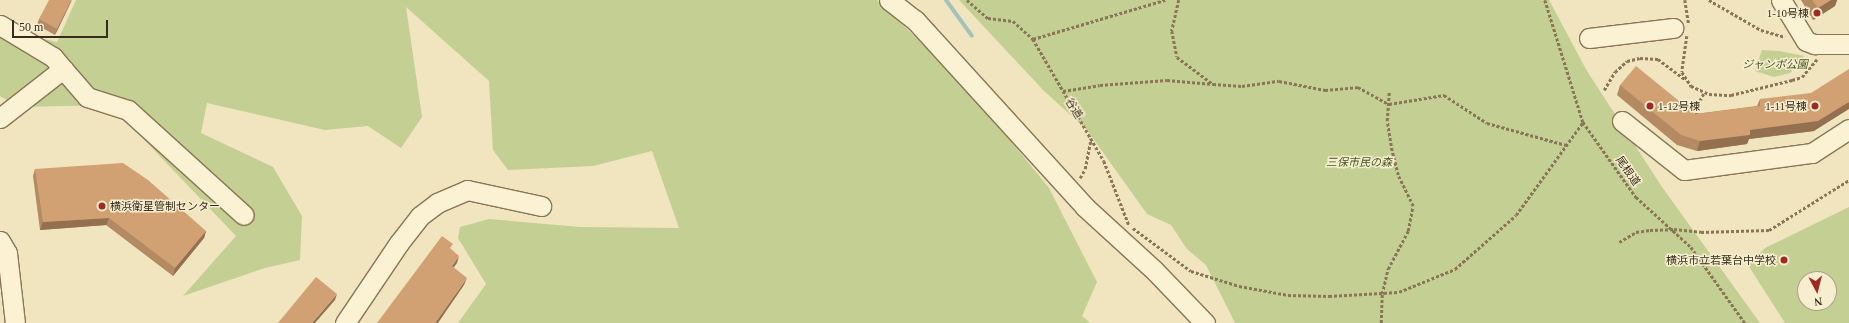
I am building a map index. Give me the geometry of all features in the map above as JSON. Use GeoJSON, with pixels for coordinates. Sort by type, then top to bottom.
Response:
{"type":"FeatureCollection","features":[{"type":"Feature","properties":{"kind":"lane"},"geometry":{"type":"LineString","coordinates":[[889,0],[915,20],[1071,192],[1205,323]]}},
{"type":"Feature","properties":{"kind":"lane"},"geometry":{"type":"LineString","coordinates":[[1781,0],[1806,41],[1814,44],[1849,44]]}},
{"type":"Feature","properties":{"kind":"lane"},"geometry":{"type":"LineString","coordinates":[[0,25],[53,57],[87,97],[128,110],[244,215]]}},
{"type":"Feature","properties":{"kind":"lane"},"geometry":{"type":"LineString","coordinates":[[1589,38],[1673,28]]}},
{"type":"Feature","properties":{"kind":"lane"},"geometry":{"type":"LineString","coordinates":[[0,118],[63,69]]}},
{"type":"Feature","properties":{"kind":"lane"},"geometry":{"type":"LineString","coordinates":[[1622,121],[1684,170],[1812,153],[1849,129]]}},
{"type":"Feature","properties":{"kind":"lane"},"geometry":{"type":"LineString","coordinates":[[345,323],[399,243],[420,216],[437,203],[467,190],[541,206]]}},
{"type":"Feature","properties":{"kind":"lane"},"geometry":{"type":"LineString","coordinates":[[0,241],[7,253],[15,323]]}},
{"type":"Feature","properties":{"kind":"path","name":"谷道"},"geometry":{"type":"LineString","coordinates":[[967,0],[988,18],[1013,21],[1033,39],[1104,161],[1129,225],[1136,254]]}},
{"type":"Feature","properties":{"kind":"path"},"geometry":{"type":"LineString","coordinates":[[1033,39],[1165,0]]}},
{"type":"Feature","properties":{"kind":"path"},"geometry":{"type":"LineString","coordinates":[[1179,0],[1172,31],[1177,57],[1214,84]]}},
{"type":"Feature","properties":{"kind":"path","name":"尾根道"},"geometry":{"type":"LineString","coordinates":[[1545,0],[1583,122],[1636,197],[1674,229],[1691,247],[1745,323]]}},
{"type":"Feature","properties":{"kind":"path"},"geometry":{"type":"LineString","coordinates":[[1685,0],[1689,21],[1682,64],[1685,80]]}},
{"type":"Feature","properties":{"kind":"path"},"geometry":{"type":"LineString","coordinates":[[1709,0],[1730,11],[1738,19],[1791,40]]}},
{"type":"Feature","properties":{"kind":"path"},"geometry":{"type":"LineString","coordinates":[[1604,90],[1615,72],[1627,61],[1640,58],[1658,59],[1704,93],[1731,96],[1802,77],[1820,55]]}},
{"type":"Feature","properties":{"kind":"path"},"geometry":{"type":"LineString","coordinates":[[1063,91],[1100,85],[1167,80],[1242,86],[1279,81],[1325,90],[1358,87],[1389,104],[1444,95],[1486,124],[1566,145]]}},
{"type":"Feature","properties":{"kind":"path"},"geometry":{"type":"LineString","coordinates":[[1381,323],[1382,294],[1388,269],[1408,231],[1413,206],[1398,176],[1391,146],[1387,121],[1389,104],[1388,91]]}},
{"type":"Feature","properties":{"kind":"path"},"geometry":{"type":"LineString","coordinates":[[1696,116],[1697,104],[1704,93]]}},
{"type":"Feature","properties":{"kind":"path"},"geometry":{"type":"LineString","coordinates":[[1129,225],[1191,271],[1239,286],[1288,295],[1382,294],[1399,292],[1455,269],[1516,214],[1583,122]]}},
{"type":"Feature","properties":{"kind":"path"},"geometry":{"type":"LineString","coordinates":[[1071,192],[1085,169],[1091,138]]}},
{"type":"Feature","properties":{"kind":"path"},"geometry":{"type":"LineString","coordinates":[[1619,242],[1636,232],[1674,229],[1701,232],[1769,230],[1849,180]]}},
{"type":"Feature","properties":{"kind":"green space"},"geometry":{"type":"Polygon","coordinates":[[[76,0],[877,0],[964,84],[1049,188],[1097,282],[1082,316],[1090,323],[458,323],[486,284],[458,238],[460,227],[489,219],[580,227],[679,228],[652,151],[593,166],[508,170],[493,150],[489,81],[406,7],[422,117],[401,148],[368,126],[325,130],[207,103],[201,133],[273,167],[302,216],[300,260],[265,268],[183,296],[236,236],[111,105],[20,107],[0,96],[0,29],[57,42],[76,0]]]}},
{"type":"Feature","properties":{"kind":"green space","name":"三保市民の森"},"geometry":{"type":"Polygon","coordinates":[[[959,0],[1549,0],[1587,71],[1662,187],[1760,323],[1235,323],[1206,265],[1187,249],[1171,225],[1147,214],[1087,130],[1044,91],[959,0]]]}},
{"type":"Feature","properties":{"kind":"green space","name":"ジャンボ公園"},"geometry":{"type":"Polygon","coordinates":[[[1762,50],[1779,51],[1804,56],[1790,73],[1774,77],[1755,71],[1762,50]]]}},
{"type":"Feature","properties":{"kind":"green space"},"geometry":{"type":"Polygon","coordinates":[[[1849,207],[1849,323],[1785,323],[1748,265],[1765,248],[1849,207]]]}},
{"type":"Feature","properties":{"kind":"building"},"geometry":{"type":"Polygon","coordinates":[[[49,0],[71,0],[57,29],[39,19],[49,0]]]}},
{"type":"Feature","properties":{"kind":"building"},"geometry":{"type":"Polygon","coordinates":[[[1812,0],[1831,0],[1818,8],[1812,0]]]}},
{"type":"Feature","properties":{"kind":"building"},"geometry":{"type":"Polygon","coordinates":[[[1636,66],[1695,114],[1760,106],[1760,99],[1811,93],[1849,69],[1849,102],[1818,121],[1750,130],[1750,135],[1700,141],[1681,135],[1620,85],[1636,66]]]}},
{"type":"Feature","properties":{"kind":"building","name":"横浜衛星管制センター"},"geometry":{"type":"Polygon","coordinates":[[[123,163],[148,180],[206,231],[175,268],[109,218],[43,222],[35,169],[123,163]]]}},
{"type":"Feature","properties":{"kind":"building"},"geometry":{"type":"Polygon","coordinates":[[[442,236],[453,244],[450,248],[459,256],[452,266],[467,278],[435,323],[377,323],[442,236]]]}},
{"type":"Feature","properties":{"kind":"building"},"geometry":{"type":"Polygon","coordinates":[[[316,277],[337,294],[312,323],[278,323],[316,277]]]}},
{"type":"Feature","properties":{"kind":"waterway"},"geometry":{"type":"LineString","coordinates":[[946,0],[972,36]]}},
{"type":"Feature","properties":{"kind":"place","name":"1-10号棟"},"geometry":{"type":"Point","coordinates":[1817,13]}},
{"type":"Feature","properties":{"kind":"place","name":"1-12号棟"},"geometry":{"type":"Point","coordinates":[1650,106]}},
{"type":"Feature","properties":{"kind":"place","name":"1-11号棟"},"geometry":{"type":"Point","coordinates":[1815,106]}},
{"type":"Feature","properties":{"kind":"place","name":"横浜衛星管制センター"},"geometry":{"type":"Point","coordinates":[102,206]}},
{"type":"Feature","properties":{"kind":"place","name":"横浜市立若葉台中学校"},"geometry":{"type":"Point","coordinates":[1784,260]}}]}
